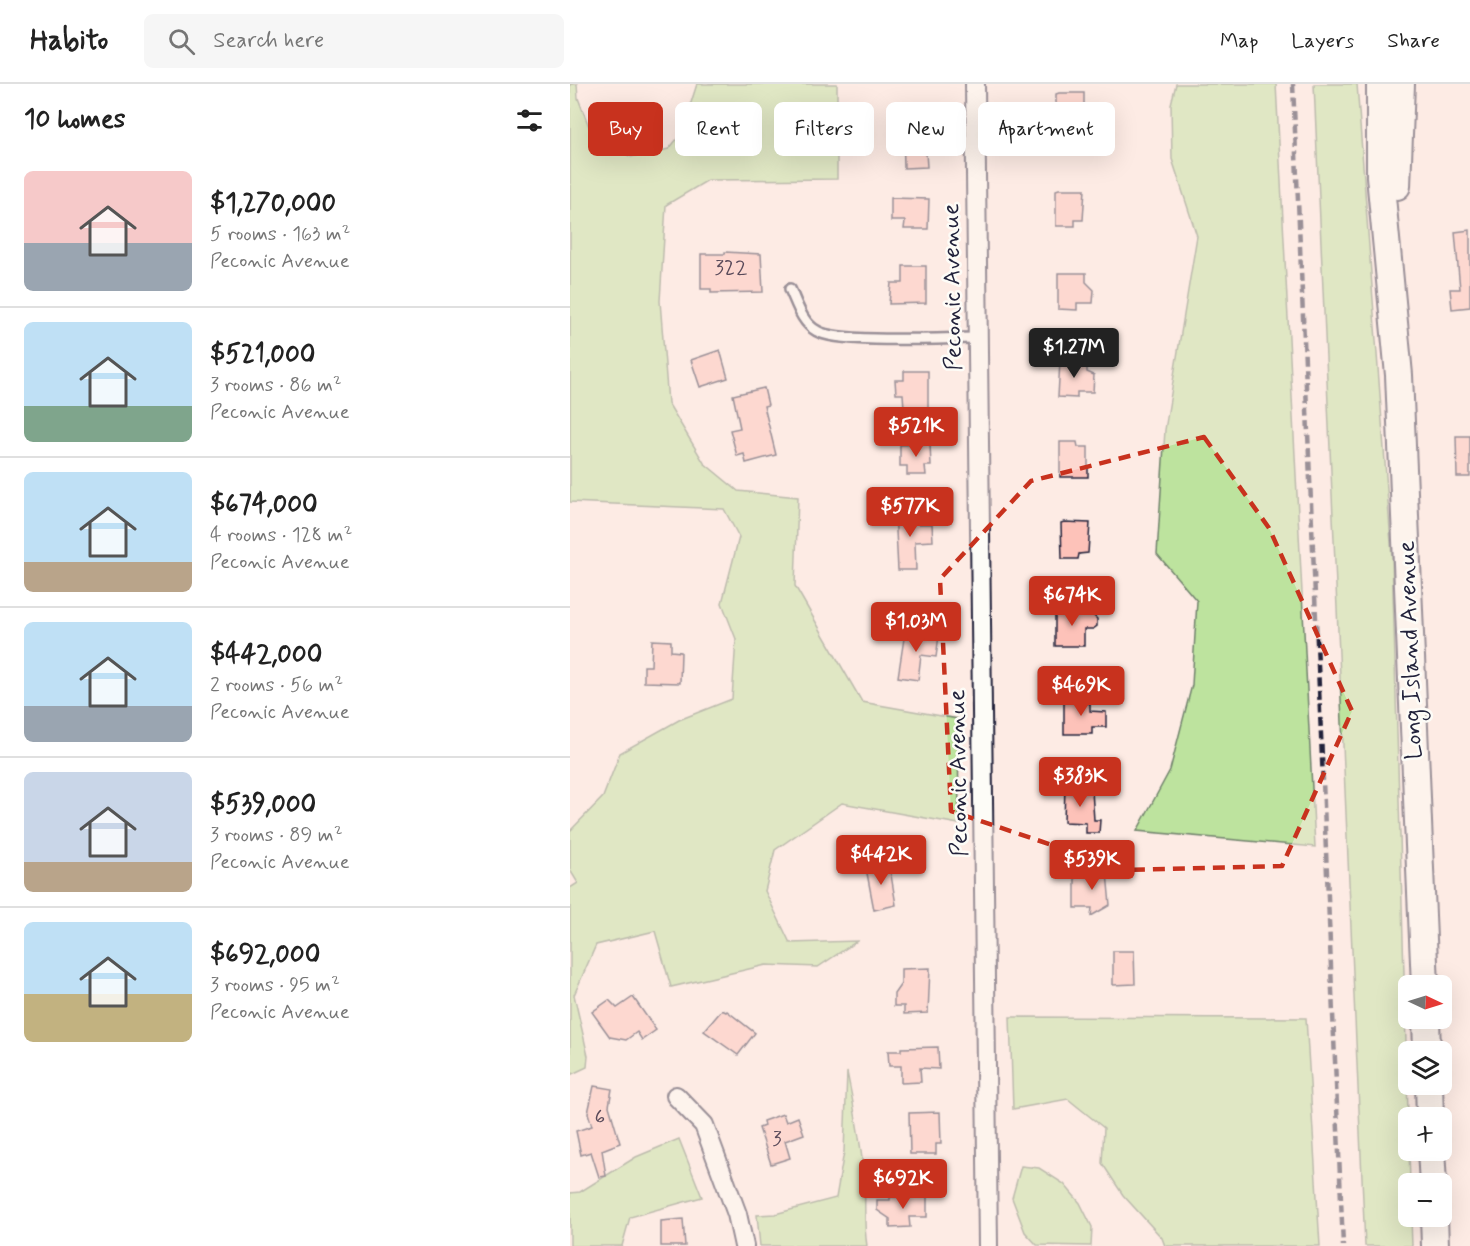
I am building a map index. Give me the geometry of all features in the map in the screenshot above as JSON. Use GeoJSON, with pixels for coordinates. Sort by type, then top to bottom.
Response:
{"type":"FeatureCollection","features":[{"type":"Feature","properties":{"kind":"street","name":"Peconic Avenue"},"geometry":{"type":"LineString","coordinates":[[975,84],[988,1246]]}},
{"type":"Feature","properties":{"kind":"street","name":"Long Island Avenue"},"geometry":{"type":"LineString","coordinates":[[1380,84],[1381,187],[1395,316],[1425,975]]}},
{"type":"Feature","properties":{"kind":"street","name":"Long Island Avenue"},"geometry":{"type":"LineString","coordinates":[[1395,316],[1401,84]]}},
{"type":"Feature","properties":{"kind":"street"},"geometry":{"type":"LineString","coordinates":[[676,1096],[704,1125],[737,1214],[744,1246]]}},
{"type":"Feature","properties":{"kind":"street"},"geometry":{"type":"LineString","coordinates":[[1434,1227],[1435,1246]]}},
{"type":"Feature","properties":{"kind":"lane"},"geometry":{"type":"LineString","coordinates":[[790,289],[804,320],[817,332],[840,338],[978,338]]}},
{"type":"Feature","properties":{"kind":"highlighted area"},"geometry":{"type":"Polygon","coordinates":[[[1204,437],[1269,528],[1352,711],[1282,866],[1126,870],[951,811],[940,579],[1031,481],[1204,437]]]}},
{"type":"Feature","properties":{"kind":"green space"},"geometry":{"type":"Polygon","coordinates":[[[570,84],[577,84],[578,98],[588,124],[588,156],[631,157],[663,156],[663,150],[669,149],[675,142],[675,156],[762,156],[762,102],[691,102],[697,84],[837,84],[837,102],[774,102],[774,156],[837,156],[837,179],[708,180],[666,205],[660,301],[668,403],[704,463],[738,491],[798,497],[795,586],[862,702],[958,719],[959,824],[842,803],[775,850],[765,891],[790,943],[857,941],[818,967],[766,965],[671,987],[655,931],[596,945],[574,995],[588,1056],[587,1067],[570,1075],[570,888],[578,883],[570,870],[570,831],[603,797],[620,753],[679,720],[732,699],[736,639],[722,603],[739,537],[724,509],[570,502],[570,84]]]}},
{"type":"Feature","properties":{"kind":"green space"},"geometry":{"type":"Polygon","coordinates":[[[1176,84],[1276,84],[1315,847],[1137,831],[1170,770],[1192,685],[1197,601],[1157,554],[1165,430],[1197,236],[1172,159],[1171,104],[1176,84]]]}},
{"type":"Feature","properties":{"kind":"green space"},"geometry":{"type":"Polygon","coordinates":[[[1314,84],[1357,84],[1392,557],[1404,975],[1398,975],[1398,1029],[1406,1029],[1406,1041],[1398,1041],[1398,1095],[1407,1095],[1408,1107],[1398,1107],[1398,1161],[1409,1161],[1410,1173],[1398,1173],[1398,1227],[1411,1227],[1412,1246],[1365,1246],[1314,84]]]}},
{"type":"Feature","properties":{"kind":"green space"},"geometry":{"type":"Polygon","coordinates":[[[1010,1017],[1306,1018],[1320,1246],[1165,1246],[1162,1238],[1123,1195],[1102,1163],[1104,1128],[1068,1099],[1013,1109],[1010,1017]]]}},
{"type":"Feature","properties":{"kind":"green space"},"geometry":{"type":"Polygon","coordinates":[[[847,1072],[863,1164],[867,1246],[760,1246],[757,1215],[775,1214],[836,1198],[844,1152],[847,1072]]]}},
{"type":"Feature","properties":{"kind":"green space"},"geometry":{"type":"Polygon","coordinates":[[[679,1139],[702,1197],[630,1217],[622,1246],[570,1246],[570,1193],[580,1192],[636,1157],[679,1139]]]}},
{"type":"Feature","properties":{"kind":"green space"},"geometry":{"type":"Polygon","coordinates":[[[1021,1166],[1039,1168],[1064,1184],[1080,1203],[1092,1227],[1091,1246],[1037,1245],[1025,1232],[1012,1198],[1021,1166]]]}},
{"type":"Feature","properties":{"kind":"building"},"geometry":{"type":"Polygon","coordinates":[[[1084,93],[1084,102],[1056,102],[1056,94],[1084,93]]]}},
{"type":"Feature","properties":{"kind":"building"},"geometry":{"type":"Polygon","coordinates":[[[904,156],[926,156],[927,167],[904,168],[904,156]]]}},
{"type":"Feature","properties":{"kind":"building"},"geometry":{"type":"Polygon","coordinates":[[[1085,189],[1083,220],[1075,220],[1075,226],[1056,226],[1056,190],[1085,189]]]}},
{"type":"Feature","properties":{"kind":"building"},"geometry":{"type":"Polygon","coordinates":[[[891,198],[929,199],[928,229],[904,229],[905,221],[891,221],[891,198]]]}},
{"type":"Feature","properties":{"kind":"building"},"geometry":{"type":"Polygon","coordinates":[[[1470,230],[1470,307],[1452,309],[1450,289],[1460,289],[1455,232],[1470,230]]]}},
{"type":"Feature","properties":{"kind":"building"},"geometry":{"type":"Polygon","coordinates":[[[725,252],[761,254],[763,292],[711,293],[711,289],[701,289],[701,254],[725,254],[725,252]]]}},
{"type":"Feature","properties":{"kind":"building"},"geometry":{"type":"Polygon","coordinates":[[[903,266],[926,266],[926,303],[889,304],[891,283],[903,283],[903,266]]]}},
{"type":"Feature","properties":{"kind":"building"},"geometry":{"type":"Polygon","coordinates":[[[1058,273],[1086,273],[1086,282],[1094,290],[1093,303],[1077,303],[1077,310],[1058,309],[1058,273]]]}},
{"type":"Feature","properties":{"kind":"building"},"geometry":{"type":"Polygon","coordinates":[[[720,350],[728,378],[700,387],[691,360],[720,350]]]}},
{"type":"Feature","properties":{"kind":"building"},"geometry":{"type":"Polygon","coordinates":[[[1060,361],[1087,361],[1087,372],[1094,375],[1093,392],[1077,392],[1077,398],[1058,397],[1060,361]]]}},
{"type":"Feature","properties":{"kind":"building"},"geometry":{"type":"Polygon","coordinates":[[[904,371],[928,371],[928,408],[904,408],[903,394],[896,394],[895,380],[904,380],[904,371]]]}},
{"type":"Feature","properties":{"kind":"building"},"geometry":{"type":"Polygon","coordinates":[[[764,388],[768,405],[764,406],[776,455],[746,463],[744,454],[737,456],[730,430],[740,428],[733,395],[764,388]]]}},
{"type":"Feature","properties":{"kind":"building"},"geometry":{"type":"Polygon","coordinates":[[[1456,436],[1470,436],[1470,477],[1457,477],[1456,436]]]}},
{"type":"Feature","properties":{"kind":"building"},"geometry":{"type":"Polygon","coordinates":[[[1060,442],[1077,442],[1078,447],[1088,447],[1088,477],[1060,477],[1060,442]]]}},
{"type":"Feature","properties":{"kind":"building"},"geometry":{"type":"Polygon","coordinates":[[[930,444],[931,466],[925,466],[926,475],[907,475],[907,466],[900,466],[900,445],[930,444]]]}},
{"type":"Feature","properties":{"kind":"building"},"geometry":{"type":"Polygon","coordinates":[[[895,511],[917,511],[918,524],[932,524],[933,541],[915,542],[916,570],[898,570],[895,511]]]}},
{"type":"Feature","properties":{"kind":"building"},"geometry":{"type":"Polygon","coordinates":[[[1061,523],[1090,523],[1088,553],[1079,554],[1078,559],[1062,559],[1061,523]]]}},
{"type":"Feature","properties":{"kind":"building"},"geometry":{"type":"Polygon","coordinates":[[[1055,609],[1075,609],[1075,615],[1093,615],[1097,619],[1097,626],[1093,629],[1084,629],[1084,646],[1055,646],[1055,609]]]}},
{"type":"Feature","properties":{"kind":"building"},"geometry":{"type":"Polygon","coordinates":[[[876,613],[892,614],[891,630],[875,629],[876,613]]]}},
{"type":"Feature","properties":{"kind":"building"},"geometry":{"type":"Polygon","coordinates":[[[905,632],[939,636],[936,657],[921,655],[918,680],[898,677],[905,632]]]}},
{"type":"Feature","properties":{"kind":"building"},"geometry":{"type":"Polygon","coordinates":[[[652,640],[671,641],[671,651],[681,652],[680,683],[644,682],[644,666],[651,666],[652,640]]]}},
{"type":"Feature","properties":{"kind":"building"},"geometry":{"type":"Polygon","coordinates":[[[1064,698],[1081,698],[1081,703],[1090,703],[1090,711],[1106,712],[1106,727],[1092,727],[1092,734],[1064,734],[1064,698]]]}},
{"type":"Feature","properties":{"kind":"building"},"geometry":{"type":"Polygon","coordinates":[[[1065,785],[1083,786],[1082,791],[1092,791],[1094,820],[1100,820],[1099,833],[1086,833],[1086,823],[1064,822],[1065,785]]]}},
{"type":"Feature","properties":{"kind":"building"},"geometry":{"type":"Polygon","coordinates":[[[889,863],[896,905],[874,910],[866,868],[889,863]]]}},
{"type":"Feature","properties":{"kind":"building"},"geometry":{"type":"Polygon","coordinates":[[[1075,872],[1107,873],[1110,905],[1091,916],[1092,908],[1075,908],[1075,872]]]}},
{"type":"Feature","properties":{"kind":"building"},"geometry":{"type":"Polygon","coordinates":[[[1113,951],[1134,951],[1135,984],[1113,985],[1113,951]]]}},
{"type":"Feature","properties":{"kind":"building"},"geometry":{"type":"Polygon","coordinates":[[[930,968],[928,1013],[904,1014],[904,1006],[894,1006],[894,994],[901,984],[901,969],[930,968]]]}},
{"type":"Feature","properties":{"kind":"building"},"geometry":{"type":"Polygon","coordinates":[[[633,997],[656,1030],[642,1040],[637,1032],[626,1040],[610,1037],[592,1012],[609,1000],[617,1008],[633,997]]]}},
{"type":"Feature","properties":{"kind":"building"},"geometry":{"type":"Polygon","coordinates":[[[722,1010],[727,1011],[755,1033],[738,1055],[704,1031],[722,1010]]]}},
{"type":"Feature","properties":{"kind":"building"},"geometry":{"type":"Polygon","coordinates":[[[938,1047],[939,1069],[920,1068],[921,1082],[901,1083],[901,1066],[889,1066],[888,1051],[901,1051],[901,1048],[938,1047]]]}},
{"type":"Feature","properties":{"kind":"building"},"geometry":{"type":"Polygon","coordinates":[[[594,1086],[612,1089],[609,1106],[620,1143],[602,1150],[606,1176],[599,1177],[591,1152],[581,1155],[576,1131],[592,1126],[588,1113],[594,1086]]]}},
{"type":"Feature","properties":{"kind":"building"},"geometry":{"type":"Polygon","coordinates":[[[940,1112],[941,1144],[936,1144],[936,1154],[910,1154],[909,1113],[940,1112]]]}},
{"type":"Feature","properties":{"kind":"building"},"geometry":{"type":"Polygon","coordinates":[[[783,1114],[786,1122],[798,1117],[804,1134],[785,1141],[790,1158],[771,1164],[759,1128],[764,1126],[763,1121],[783,1114]]]}},
{"type":"Feature","properties":{"kind":"building"},"geometry":{"type":"Polygon","coordinates":[[[927,1196],[927,1217],[909,1217],[910,1227],[890,1228],[890,1219],[877,1210],[877,1200],[890,1200],[890,1197],[927,1196]]]}},
{"type":"Feature","properties":{"kind":"building"},"geometry":{"type":"Polygon","coordinates":[[[683,1219],[685,1246],[661,1246],[661,1221],[683,1219]]]}},
{"type":"Feature","properties":{"kind":"railway"},"geometry":{"type":"LineString","coordinates":[[1293,84],[1343,1246]]}}]}
